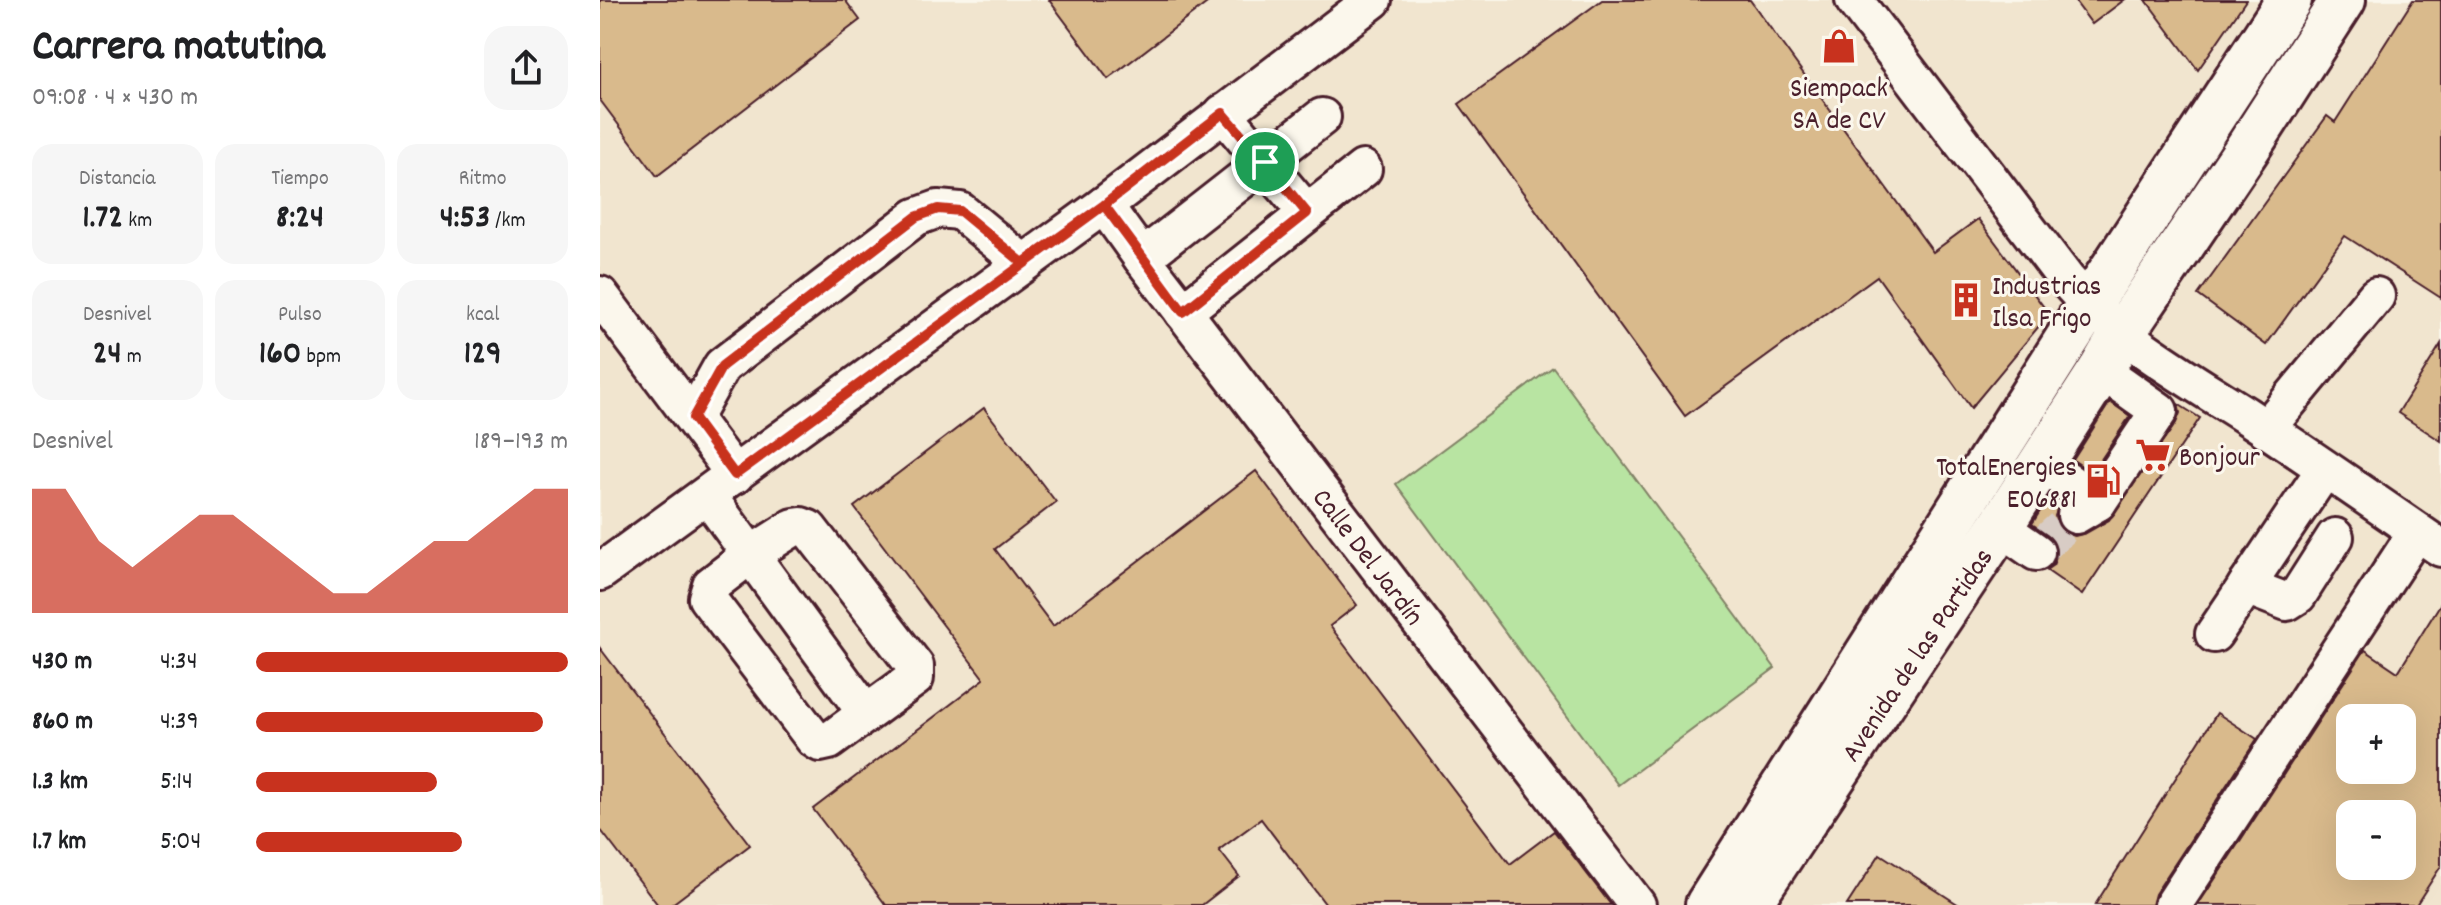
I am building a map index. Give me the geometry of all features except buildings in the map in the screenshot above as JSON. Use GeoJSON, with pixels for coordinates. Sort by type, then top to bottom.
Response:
{"type":"FeatureCollection","features":[{"type":"Feature","properties":{"kind":"main road","name":"Avenida de las Partidas"},"geometry":{"type":"LineString","coordinates":[[1708,905],[2089,305],[2289,0]]}},
{"type":"Feature","properties":{"kind":"main road","name":"Avenida de las Partidas"},"geometry":{"type":"LineString","coordinates":[[1748,905],[2000,527],[2343,0]]}},
{"type":"Feature","properties":{"kind":"street"},"geometry":{"type":"LineString","coordinates":[[600,572],[1104,205],[1373,0]]}},
{"type":"Feature","properties":{"kind":"street"},"geometry":{"type":"LineString","coordinates":[[1854,0],[2089,305],[2112,352],[2159,411],[2087,508],[2040,463]]}},
{"type":"Feature","properties":{"kind":"street"},"geometry":{"type":"LineString","coordinates":[[1223,113],[1307,213]]}},
{"type":"Feature","properties":{"kind":"street"},"geometry":{"type":"LineString","coordinates":[[1142,258],[1322,117]]}},
{"type":"Feature","properties":{"kind":"street"},"geometry":{"type":"LineString","coordinates":[[1183,312],[1363,169]]}},
{"type":"Feature","properties":{"kind":"street","name":"Calle Del Jardín"},"geometry":{"type":"LineString","coordinates":[[1104,205],[1637,905]]}},
{"type":"Feature","properties":{"kind":"street"},"geometry":{"type":"LineString","coordinates":[[693,418],[722,366],[916,217],[938,209],[960,211],[1023,263]]}},
{"type":"Feature","properties":{"kind":"street"},"geometry":{"type":"LineString","coordinates":[[600,295],[693,418],[750,555],[866,713]]}},
{"type":"Feature","properties":{"kind":"street"},"geometry":{"type":"LineString","coordinates":[[2266,429],[2376,296]]}},
{"type":"Feature","properties":{"kind":"street"},"geometry":{"type":"LineString","coordinates":[[2112,352],[2266,429],[2429,540],[2173,905]]}},
{"type":"Feature","properties":{"kind":"street"},"geometry":{"type":"LineString","coordinates":[[2214,634],[2325,469]]}},
{"type":"Feature","properties":{"kind":"street"},"geometry":{"type":"LineString","coordinates":[[794,527],[809,529],[915,666],[915,678],[829,741],[820,743],[814,739],[707,598],[711,585],[750,555],[794,527]]}},
{"type":"Feature","properties":{"kind":"street"},"geometry":{"type":"LineString","coordinates":[[2000,527],[2036,552]]}},
{"type":"Feature","properties":{"kind":"street"},"geometry":{"type":"LineString","coordinates":[[2246,586],[2287,602],[2298,595],[2335,537]]}},
{"type":"Feature","properties":{"kind":"shaded area"},"geometry":{"type":"Polygon","coordinates":[[[600,0],[2441,0],[2441,905],[600,905],[600,0]]]}},
{"type":"Feature","properties":{"kind":"green space"},"geometry":{"type":"Polygon","coordinates":[[[1553,367],[1775,668],[1618,785],[1396,484],[1553,367]]]}},
{"type":"Feature","properties":{"kind":"tunnel"},"geometry":{"type":"LineString","coordinates":[[2036,552],[2076,515]]}},
{"type":"Feature","properties":{"kind":"place","name":"Siempack SA de CV"},"geometry":{"type":"Point","coordinates":[1839,46]}},
{"type":"Feature","properties":{"kind":"place","name":"Industrias Ilsa Frigo"},"geometry":{"type":"Point","coordinates":[1966,300]}},
{"type":"Feature","properties":{"kind":"place","name":"Bonjour"},"geometry":{"type":"Point","coordinates":[2153,455]}},
{"type":"Feature","properties":{"kind":"place","name":"TotalEnergies E06881"},"geometry":{"type":"Point","coordinates":[2103,481]}},
{"type":"Feature","properties":{"kind":"route"},"geometry":{"type":"LineString","coordinates":[[1223,113],[1265,162],[1307,213],[1183,312],[1104,205],[735,475],[693,418],[722,366],[916,217],[938,209],[960,211],[1023,263],[1223,113]]}}]}
